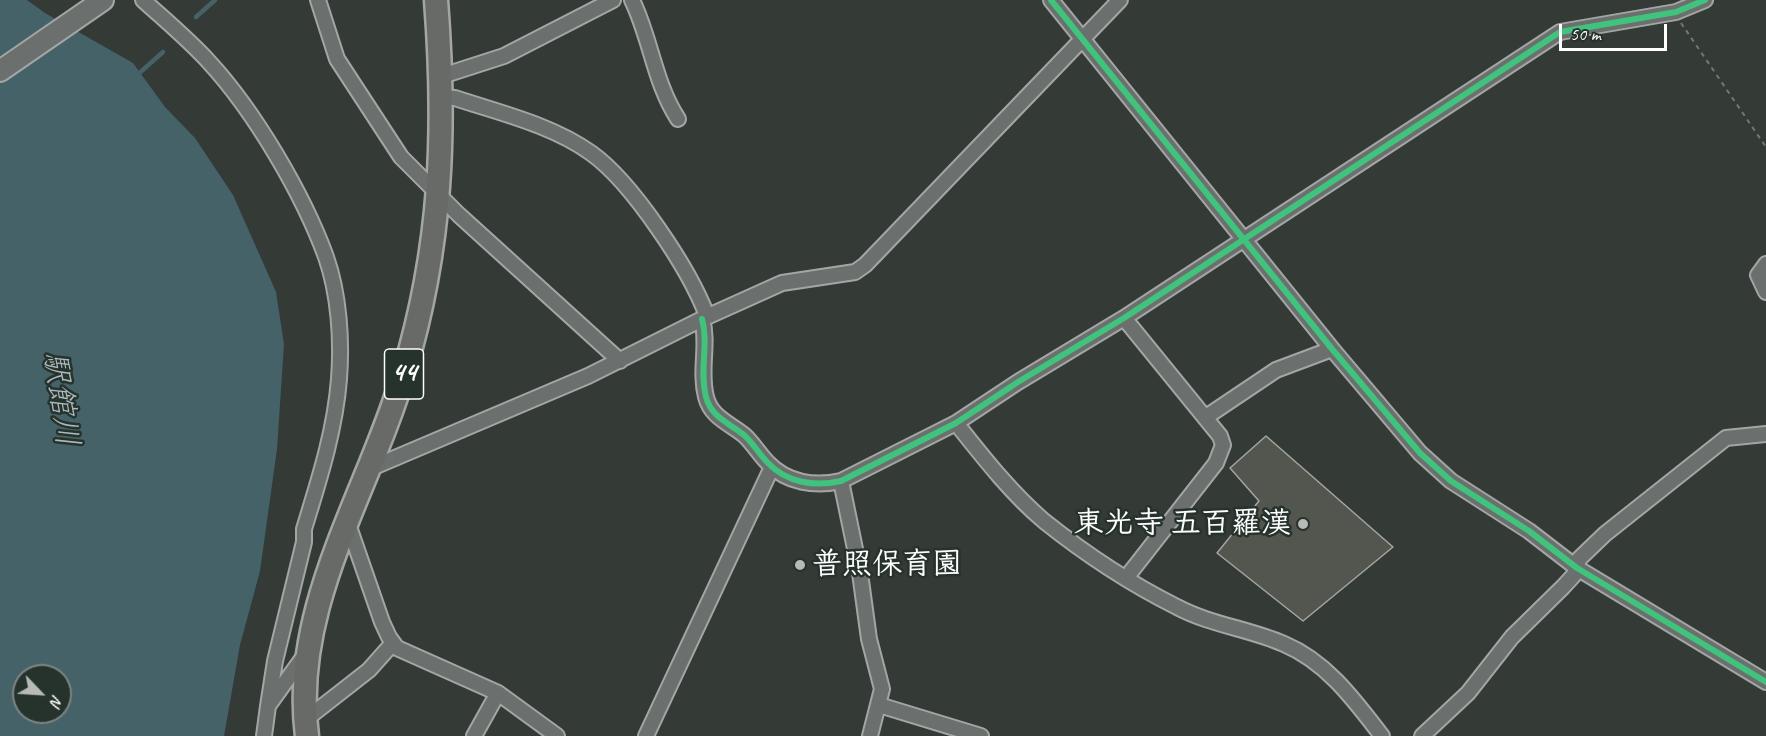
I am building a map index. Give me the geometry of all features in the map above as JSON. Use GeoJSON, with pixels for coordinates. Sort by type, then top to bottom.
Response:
{"type":"FeatureCollection","features":[{"type":"Feature","properties":{"kind":"main road"},"geometry":{"type":"LineString","coordinates":[[0,71],[104,0]]}},
{"type":"Feature","properties":{"kind":"main road","name":"44"},"geometry":{"type":"LineString","coordinates":[[306,728],[305,682],[324,582],[404,374],[425,295],[431,262],[443,129],[436,0]]}},
{"type":"Feature","properties":{"kind":"street"},"geometry":{"type":"LineString","coordinates":[[143,0],[210,63],[269,145],[326,258],[335,295],[340,352],[335,414],[304,530],[304,542],[275,661],[264,736]]}},
{"type":"Feature","properties":{"kind":"street"},"geometry":{"type":"LineString","coordinates":[[318,0],[337,59],[401,157],[437,193],[620,361]]}},
{"type":"Feature","properties":{"kind":"street"},"geometry":{"type":"LineString","coordinates":[[613,0],[442,86],[455,98],[534,125],[591,153],[606,166],[671,245],[690,278],[705,317],[701,373],[709,406],[718,417],[744,435],[772,467],[799,481],[824,485],[841,481],[956,423],[1018,382],[1124,318],[1244,237],[1560,32],[1676,12],[1705,0]]}},
{"type":"Feature","properties":{"kind":"street"},"geometry":{"type":"LineString","coordinates":[[632,0],[645,33],[660,87],[678,119]]}},
{"type":"Feature","properties":{"kind":"street"},"geometry":{"type":"LineString","coordinates":[[1051,0],[1332,349],[1420,453],[1451,481],[1529,531],[1577,568],[1766,682]]}},
{"type":"Feature","properties":{"kind":"street"},"geometry":{"type":"LineString","coordinates":[[369,469],[620,361],[705,317],[782,283],[813,276],[843,275],[855,272],[865,265],[1120,0]]}},
{"type":"Feature","properties":{"kind":"street"},"geometry":{"type":"LineString","coordinates":[[1766,264],[1758,276],[1766,292]]}},
{"type":"Feature","properties":{"kind":"street"},"geometry":{"type":"LineString","coordinates":[[1124,318],[1206,417],[1220,436],[1223,445],[1221,454],[1126,578]]}},
{"type":"Feature","properties":{"kind":"street"},"geometry":{"type":"LineString","coordinates":[[1206,417],[1276,370],[1332,349]]}},
{"type":"Feature","properties":{"kind":"street"},"geometry":{"type":"LineString","coordinates":[[956,423],[992,466],[1043,520],[1126,578],[1197,616],[1283,644],[1303,653],[1335,680],[1383,736]]}},
{"type":"Feature","properties":{"kind":"street"},"geometry":{"type":"LineString","coordinates":[[1422,736],[1468,693],[1512,637],[1563,588],[1577,568],[1579,560],[1605,534],[1726,438],[1766,434]]}},
{"type":"Feature","properties":{"kind":"street"},"geometry":{"type":"LineString","coordinates":[[646,736],[772,467]]}},
{"type":"Feature","properties":{"kind":"street"},"geometry":{"type":"LineString","coordinates":[[841,481],[860,573],[869,639],[881,682],[879,705],[870,736]]}},
{"type":"Feature","properties":{"kind":"street"},"geometry":{"type":"LineString","coordinates":[[348,521],[382,622],[393,643],[403,651],[498,693],[557,736]]}},
{"type":"Feature","properties":{"kind":"street"},"geometry":{"type":"LineString","coordinates":[[306,728],[362,676],[393,643]]}},
{"type":"Feature","properties":{"kind":"street"},"geometry":{"type":"LineString","coordinates":[[268,706],[310,648]]}},
{"type":"Feature","properties":{"kind":"street"},"geometry":{"type":"LineString","coordinates":[[474,736],[498,693]]}},
{"type":"Feature","properties":{"kind":"street"},"geometry":{"type":"LineString","coordinates":[[879,705],[981,736]]}},
{"type":"Feature","properties":{"kind":"path"},"geometry":{"type":"LineString","coordinates":[[1676,12],[1688,35],[1766,147]]}},
{"type":"Feature","properties":{"kind":"water","name":"駅館川"},"geometry":{"type":"Polygon","coordinates":[[[0,0],[27,0],[45,13],[133,63],[165,107],[195,138],[233,195],[276,292],[284,344],[277,449],[260,571],[240,645],[224,736],[0,736],[0,0]]]}},
{"type":"Feature","properties":{"kind":"building","name":"東光寺 五百羅漢"},"geometry":{"type":"Polygon","coordinates":[[[1266,436],[1393,547],[1303,621],[1217,553],[1259,501],[1230,468],[1266,436]]]}},
{"type":"Feature","properties":{"kind":"waterway"},"geometry":{"type":"LineString","coordinates":[[196,17],[215,0]]}},
{"type":"Feature","properties":{"kind":"waterway"},"geometry":{"type":"LineString","coordinates":[[136,76],[163,52]]}},
{"type":"Feature","properties":{"kind":"cycle path"},"geometry":{"type":"LineString","coordinates":[[1051,0],[1332,349],[1420,453],[1451,481],[1529,531],[1577,568],[1766,682]]}},
{"type":"Feature","properties":{"kind":"cycle path"},"geometry":{"type":"LineString","coordinates":[[702,319],[705,338],[704,387],[708,404],[712,410],[744,435],[768,463],[784,475],[811,483],[841,481],[956,423],[1018,382],[1124,318],[1560,32],[1676,12],[1705,0]]}},
{"type":"Feature","properties":{"kind":"place","name":"東光寺 五百羅漢"},"geometry":{"type":"Point","coordinates":[1303,524]}},
{"type":"Feature","properties":{"kind":"place","name":"普照保育園"},"geometry":{"type":"Point","coordinates":[800,565]}}]}
